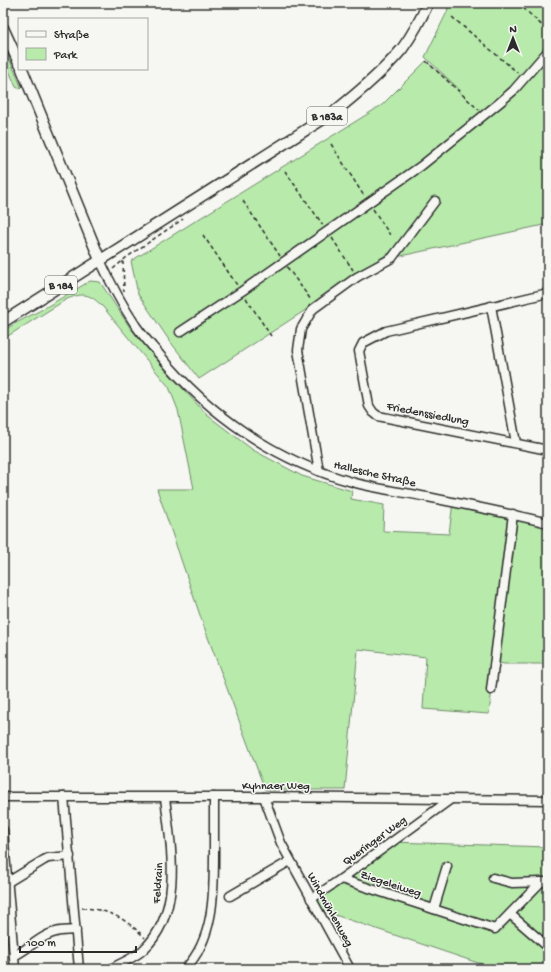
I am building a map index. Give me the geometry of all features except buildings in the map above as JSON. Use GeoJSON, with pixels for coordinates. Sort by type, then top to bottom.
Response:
{"type":"FeatureCollection","features":[{"type":"Feature","properties":{"kind":"main road","name":"B 183a"},"geometry":{"type":"LineString","coordinates":[[100,260],[339,108],[381,72],[402,48],[428,3]]}},
{"type":"Feature","properties":{"kind":"main road"},"geometry":{"type":"LineString","coordinates":[[3,28],[18,61]]}},
{"type":"Feature","properties":{"kind":"main road"},"geometry":{"type":"LineString","coordinates":[[22,70],[100,260]]}},
{"type":"Feature","properties":{"kind":"main road","name":"B 184"},"geometry":{"type":"LineString","coordinates":[[3,322],[100,260]]}},
{"type":"Feature","properties":{"kind":"street"},"geometry":{"type":"LineString","coordinates":[[180,332],[369,204],[422,166],[499,103],[548,51]]}},
{"type":"Feature","properties":{"kind":"street"},"geometry":{"type":"LineString","coordinates":[[319,471],[298,350],[300,329],[313,309],[357,277],[392,258],[435,201]]}},
{"type":"Feature","properties":{"kind":"street","name":"Hallesche Straße"},"geometry":{"type":"LineString","coordinates":[[100,260],[123,305],[145,338],[185,384],[232,424],[283,455],[319,471],[353,482],[548,522]]}},
{"type":"Feature","properties":{"kind":"street","name":"Friedenssiedlung"},"geometry":{"type":"LineString","coordinates":[[548,292],[386,331],[363,343],[360,351],[369,406],[378,416],[548,450]]}},
{"type":"Feature","properties":{"kind":"street"},"geometry":{"type":"LineString","coordinates":[[491,306],[516,443]]}},
{"type":"Feature","properties":{"kind":"street"},"geometry":{"type":"LineString","coordinates":[[491,690],[513,514]]}},
{"type":"Feature","properties":{"kind":"street","name":"Kyhnaer Weg"},"geometry":{"type":"LineString","coordinates":[[3,797],[264,797],[548,800]]}},
{"type":"Feature","properties":{"kind":"street"},"geometry":{"type":"LineString","coordinates":[[64,797],[79,969]]}},
{"type":"Feature","properties":{"kind":"street"},"geometry":{"type":"LineString","coordinates":[[185,969],[200,946],[212,910],[214,884],[214,797]]}},
{"type":"Feature","properties":{"kind":"street","name":"Windmühlenweg"},"geometry":{"type":"LineString","coordinates":[[264,797],[281,843],[350,969]]}},
{"type":"Feature","properties":{"kind":"street","name":"Feldrain"},"geometry":{"type":"LineString","coordinates":[[111,969],[142,950],[159,929],[164,919],[170,897],[171,861],[165,798]]}},
{"type":"Feature","properties":{"kind":"street","name":"Queringer Weg"},"geometry":{"type":"LineString","coordinates":[[311,899],[451,799]]}},
{"type":"Feature","properties":{"kind":"street"},"geometry":{"type":"LineString","coordinates":[[3,830],[14,969]]}},
{"type":"Feature","properties":{"kind":"street"},"geometry":{"type":"LineString","coordinates":[[8,882],[48,858],[70,856]]}},
{"type":"Feature","properties":{"kind":"street"},"geometry":{"type":"LineString","coordinates":[[230,896],[290,861]]}},
{"type":"Feature","properties":{"kind":"street","name":"Ziegeleiweg"},"geometry":{"type":"LineString","coordinates":[[434,909],[448,866]]}},
{"type":"Feature","properties":{"kind":"street","name":"Ziegeleiweg"},"geometry":{"type":"LineString","coordinates":[[493,878],[512,883],[544,882]]}},
{"type":"Feature","properties":{"kind":"street","name":"Ziegeleiweg"},"geometry":{"type":"LineString","coordinates":[[341,879],[495,929],[544,882]]}},
{"type":"Feature","properties":{"kind":"street"},"geometry":{"type":"LineString","coordinates":[[510,914],[548,947]]}},
{"type":"Feature","properties":{"kind":"street"},"geometry":{"type":"LineString","coordinates":[[14,956],[50,934],[76,930]]}},
{"type":"Feature","properties":{"kind":"path"},"geometry":{"type":"LineString","coordinates":[[518,3],[548,31]]}},
{"type":"Feature","properties":{"kind":"path"},"geometry":{"type":"LineString","coordinates":[[452,17],[524,78]]}},
{"type":"Feature","properties":{"kind":"path"},"geometry":{"type":"LineString","coordinates":[[426,62],[484,115]]}},
{"type":"Feature","properties":{"kind":"path"},"geometry":{"type":"LineString","coordinates":[[331,144],[390,235]]}},
{"type":"Feature","properties":{"kind":"path"},"geometry":{"type":"LineString","coordinates":[[285,171],[328,232],[353,271]]}},
{"type":"Feature","properties":{"kind":"path"},"geometry":{"type":"LineString","coordinates":[[243,201],[315,305]]}},
{"type":"Feature","properties":{"kind":"path"},"geometry":{"type":"LineString","coordinates":[[123,261],[123,305]]}},
{"type":"Feature","properties":{"kind":"path"},"geometry":{"type":"LineString","coordinates":[[74,907],[101,910],[117,915],[132,925],[149,943]]}},
{"type":"Feature","properties":{"kind":"green space"},"geometry":{"type":"Polygon","coordinates":[[[449,3],[548,3],[548,47],[505,96],[421,166],[420,165],[413,175],[515,92],[548,55],[548,224],[396,257],[439,199],[435,197],[394,250],[357,273],[304,311],[199,379],[169,340],[138,294],[131,261],[382,105],[426,61],[461,91],[425,57],[447,12],[449,3]]]}},
{"type":"Feature","properties":{"kind":"green space"},"geometry":{"type":"Polygon","coordinates":[[[3,44],[21,86],[20,89],[16,87],[3,57],[3,44]]]}},
{"type":"Feature","properties":{"kind":"green space"},"geometry":{"type":"Polygon","coordinates":[[[90,281],[100,282],[129,326],[161,365],[207,415],[253,450],[302,476],[352,491],[351,499],[384,505],[383,531],[449,534],[453,502],[548,523],[548,664],[504,664],[495,662],[489,714],[423,709],[426,657],[358,649],[345,790],[265,790],[203,624],[157,489],[194,489],[178,410],[169,387],[103,307],[91,297],[78,295],[67,299],[3,339],[3,331],[90,281]]]}},
{"type":"Feature","properties":{"kind":"green space"},"geometry":{"type":"Polygon","coordinates":[[[392,842],[548,847],[548,969],[496,969],[320,910],[316,900],[392,842]]]}}]}
